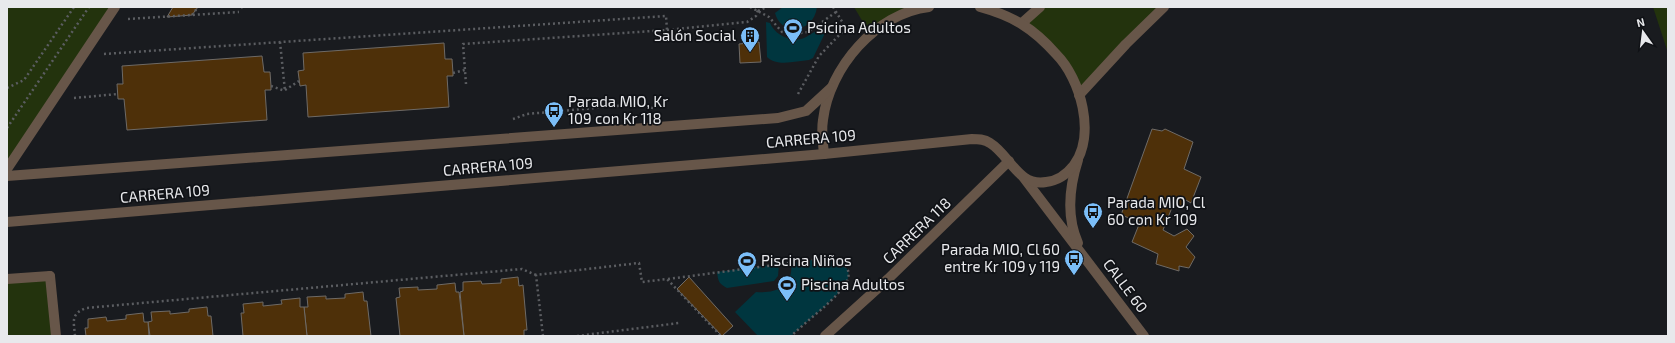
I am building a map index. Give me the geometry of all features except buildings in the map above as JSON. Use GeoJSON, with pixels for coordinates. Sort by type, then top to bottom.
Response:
{"type":"FeatureCollection","features":[{"type":"Feature","properties":{"kind":"street"},"geometry":{"type":"LineString","coordinates":[[7,169],[115,7]]}},
{"type":"Feature","properties":{"kind":"street"},"geometry":{"type":"LineString","coordinates":[[824,154],[823,120],[831,88],[847,58],[870,34],[896,18],[929,7]]}},
{"type":"Feature","properties":{"kind":"street"},"geometry":{"type":"LineString","coordinates":[[980,7],[1001,13],[1022,23],[1057,54],[1070,74],[1079,95],[1084,112],[1084,144],[1073,177],[1070,196],[1070,216],[1075,236],[1083,254]]}},
{"type":"Feature","properties":{"kind":"street"},"geometry":{"type":"LineString","coordinates":[[1022,23],[1040,7]]}},
{"type":"Feature","properties":{"kind":"street"},"geometry":{"type":"LineString","coordinates":[[1079,95],[1126,44],[1164,7]]}},
{"type":"Feature","properties":{"kind":"street","name":"CARRERA 109"},"geometry":{"type":"LineString","coordinates":[[7,176],[778,118],[806,111],[831,88]]}},
{"type":"Feature","properties":{"kind":"street","name":"CARRERA 109"},"geometry":{"type":"LineString","coordinates":[[7,222],[824,154],[972,139],[990,143],[1009,161]]}},
{"type":"Feature","properties":{"kind":"street"},"geometry":{"type":"LineString","coordinates":[[1009,161],[1016,172],[1035,183],[1057,180],[1070,170],[1079,158]]}},
{"type":"Feature","properties":{"kind":"street","name":"CARRERA 118"},"geometry":{"type":"LineString","coordinates":[[826,336],[888,279],[1009,161]]}},
{"type":"Feature","properties":{"kind":"street"},"geometry":{"type":"LineString","coordinates":[[1024,178],[1083,254]]}},
{"type":"Feature","properties":{"kind":"street","name":"CALLE 60"},"geometry":{"type":"LineString","coordinates":[[1083,254],[1144,336]]}},
{"type":"Feature","properties":{"kind":"street"},"geometry":{"type":"LineString","coordinates":[[7,280],[50,276],[56,336]]}},
{"type":"Feature","properties":{"kind":"path"},"geometry":{"type":"LineString","coordinates":[[7,88],[24,80],[74,7]]}},
{"type":"Feature","properties":{"kind":"path"},"geometry":{"type":"LineString","coordinates":[[7,128],[89,7]]}},
{"type":"Feature","properties":{"kind":"path"},"geometry":{"type":"LineString","coordinates":[[192,15],[198,7]]}},
{"type":"Feature","properties":{"kind":"path"},"geometry":{"type":"LineString","coordinates":[[750,7],[769,17],[782,32],[794,34],[808,32],[836,12]]}},
{"type":"Feature","properties":{"kind":"path"},"geometry":{"type":"LineString","coordinates":[[466,84],[463,44],[667,30],[747,22],[753,19],[758,12],[759,7]]}},
{"type":"Feature","properties":{"kind":"path"},"geometry":{"type":"LineString","coordinates":[[758,12],[767,7]]}},
{"type":"Feature","properties":{"kind":"path"},"geometry":{"type":"LineString","coordinates":[[792,98],[798,95],[820,56],[846,28],[833,7]]}},
{"type":"Feature","properties":{"kind":"path"},"geometry":{"type":"LineString","coordinates":[[126,19],[239,12]]}},
{"type":"Feature","properties":{"kind":"path"},"geometry":{"type":"LineString","coordinates":[[101,55],[666,16],[667,30]]}},
{"type":"Feature","properties":{"kind":"path"},"geometry":{"type":"LineString","coordinates":[[280,42],[285,91]]}},
{"type":"Feature","properties":{"kind":"path"},"geometry":{"type":"LineString","coordinates":[[453,73],[465,70]]}},
{"type":"Feature","properties":{"kind":"path"},"geometry":{"type":"LineString","coordinates":[[285,91],[299,81]]}},
{"type":"Feature","properties":{"kind":"path"},"geometry":{"type":"LineString","coordinates":[[271,86],[285,91]]}},
{"type":"Feature","properties":{"kind":"path"},"geometry":{"type":"LineString","coordinates":[[70,104],[78,92]]}},
{"type":"Feature","properties":{"kind":"path"},"geometry":{"type":"LineString","coordinates":[[74,98],[118,94]]}},
{"type":"Feature","properties":{"kind":"path"},"geometry":{"type":"LineString","coordinates":[[513,120],[527,114],[639,104],[661,111]]}},
{"type":"Feature","properties":{"kind":"path"},"geometry":{"type":"LineString","coordinates":[[76,336],[74,318],[78,311],[86,308],[522,269],[536,275],[639,263],[642,282],[827,258],[840,261],[846,268],[849,276],[843,289],[791,336]]}},
{"type":"Feature","properties":{"kind":"path"},"geometry":{"type":"LineString","coordinates":[[536,275],[543,336]]}},
{"type":"Feature","properties":{"kind":"path"},"geometry":{"type":"LineString","coordinates":[[667,279],[721,336]]}},
{"type":"Feature","properties":{"kind":"path"},"geometry":{"type":"LineString","coordinates":[[577,336],[679,323]]}},
{"type":"Feature","properties":{"kind":"green space"},"geometry":{"type":"Polygon","coordinates":[[[7,7],[115,7],[7,169],[7,7]]]}},
{"type":"Feature","properties":{"kind":"green space"},"geometry":{"type":"Polygon","coordinates":[[[854,7],[929,7],[870,34],[854,7]]]}},
{"type":"Feature","properties":{"kind":"green space"},"geometry":{"type":"Polygon","coordinates":[[[1040,7],[1164,7],[1079,95],[1070,74],[1022,23],[1040,7]]]}},
{"type":"Feature","properties":{"kind":"green space"},"geometry":{"type":"Polygon","coordinates":[[[1653,7],[1668,7],[1668,53],[1653,7]]]}},
{"type":"Feature","properties":{"kind":"green space"},"geometry":{"type":"Polygon","coordinates":[[[50,276],[56,336],[7,336],[7,279],[50,276]]]}},
{"type":"Feature","properties":{"kind":"water"},"geometry":{"type":"Polygon","coordinates":[[[783,7],[817,7],[815,16],[804,27],[790,29],[778,21],[775,13],[783,7]]]}},
{"type":"Feature","properties":{"kind":"water","name":"Psicina Adultos"},"geometry":{"type":"Polygon","coordinates":[[[766,22],[770,23],[776,31],[789,39],[804,38],[821,29],[824,29],[825,33],[813,58],[809,60],[781,63],[767,57],[766,22]]]}},
{"type":"Feature","properties":{"kind":"water","name":"Piscina Adultos"},"geometry":{"type":"Polygon","coordinates":[[[827,258],[840,262],[846,268],[849,274],[847,281],[843,288],[829,302],[791,336],[758,336],[735,312],[756,292],[770,292],[777,290],[787,283],[790,278],[791,263],[827,258]]]}},
{"type":"Feature","properties":{"kind":"water","name":"Piscina Niños"},"geometry":{"type":"Polygon","coordinates":[[[779,264],[778,276],[774,281],[727,288],[719,282],[717,272],[779,264]]]}},
{"type":"Feature","properties":{"kind":"place","name":"Psicina Adultos"},"geometry":{"type":"Point","coordinates":[793,45]}},
{"type":"Feature","properties":{"kind":"place","name":"Salón Social"},"geometry":{"type":"Point","coordinates":[750,53]}},
{"type":"Feature","properties":{"kind":"place","name":"Parada MIO, Kr 109 con Kr 118"},"geometry":{"type":"Point","coordinates":[554,128]}},
{"type":"Feature","properties":{"kind":"place","name":"Parada MIO, Cl 60 con Kr 109"},"geometry":{"type":"Point","coordinates":[1093,229]}},
{"type":"Feature","properties":{"kind":"place","name":"Parada MIO, Cl 60 entre Kr 109 y 119"},"geometry":{"type":"Point","coordinates":[1074,276]}},
{"type":"Feature","properties":{"kind":"place","name":"Piscina Niños"},"geometry":{"type":"Point","coordinates":[747,278]}},
{"type":"Feature","properties":{"kind":"place","name":"Piscina Adultos"},"geometry":{"type":"Point","coordinates":[787,302]}}]}
